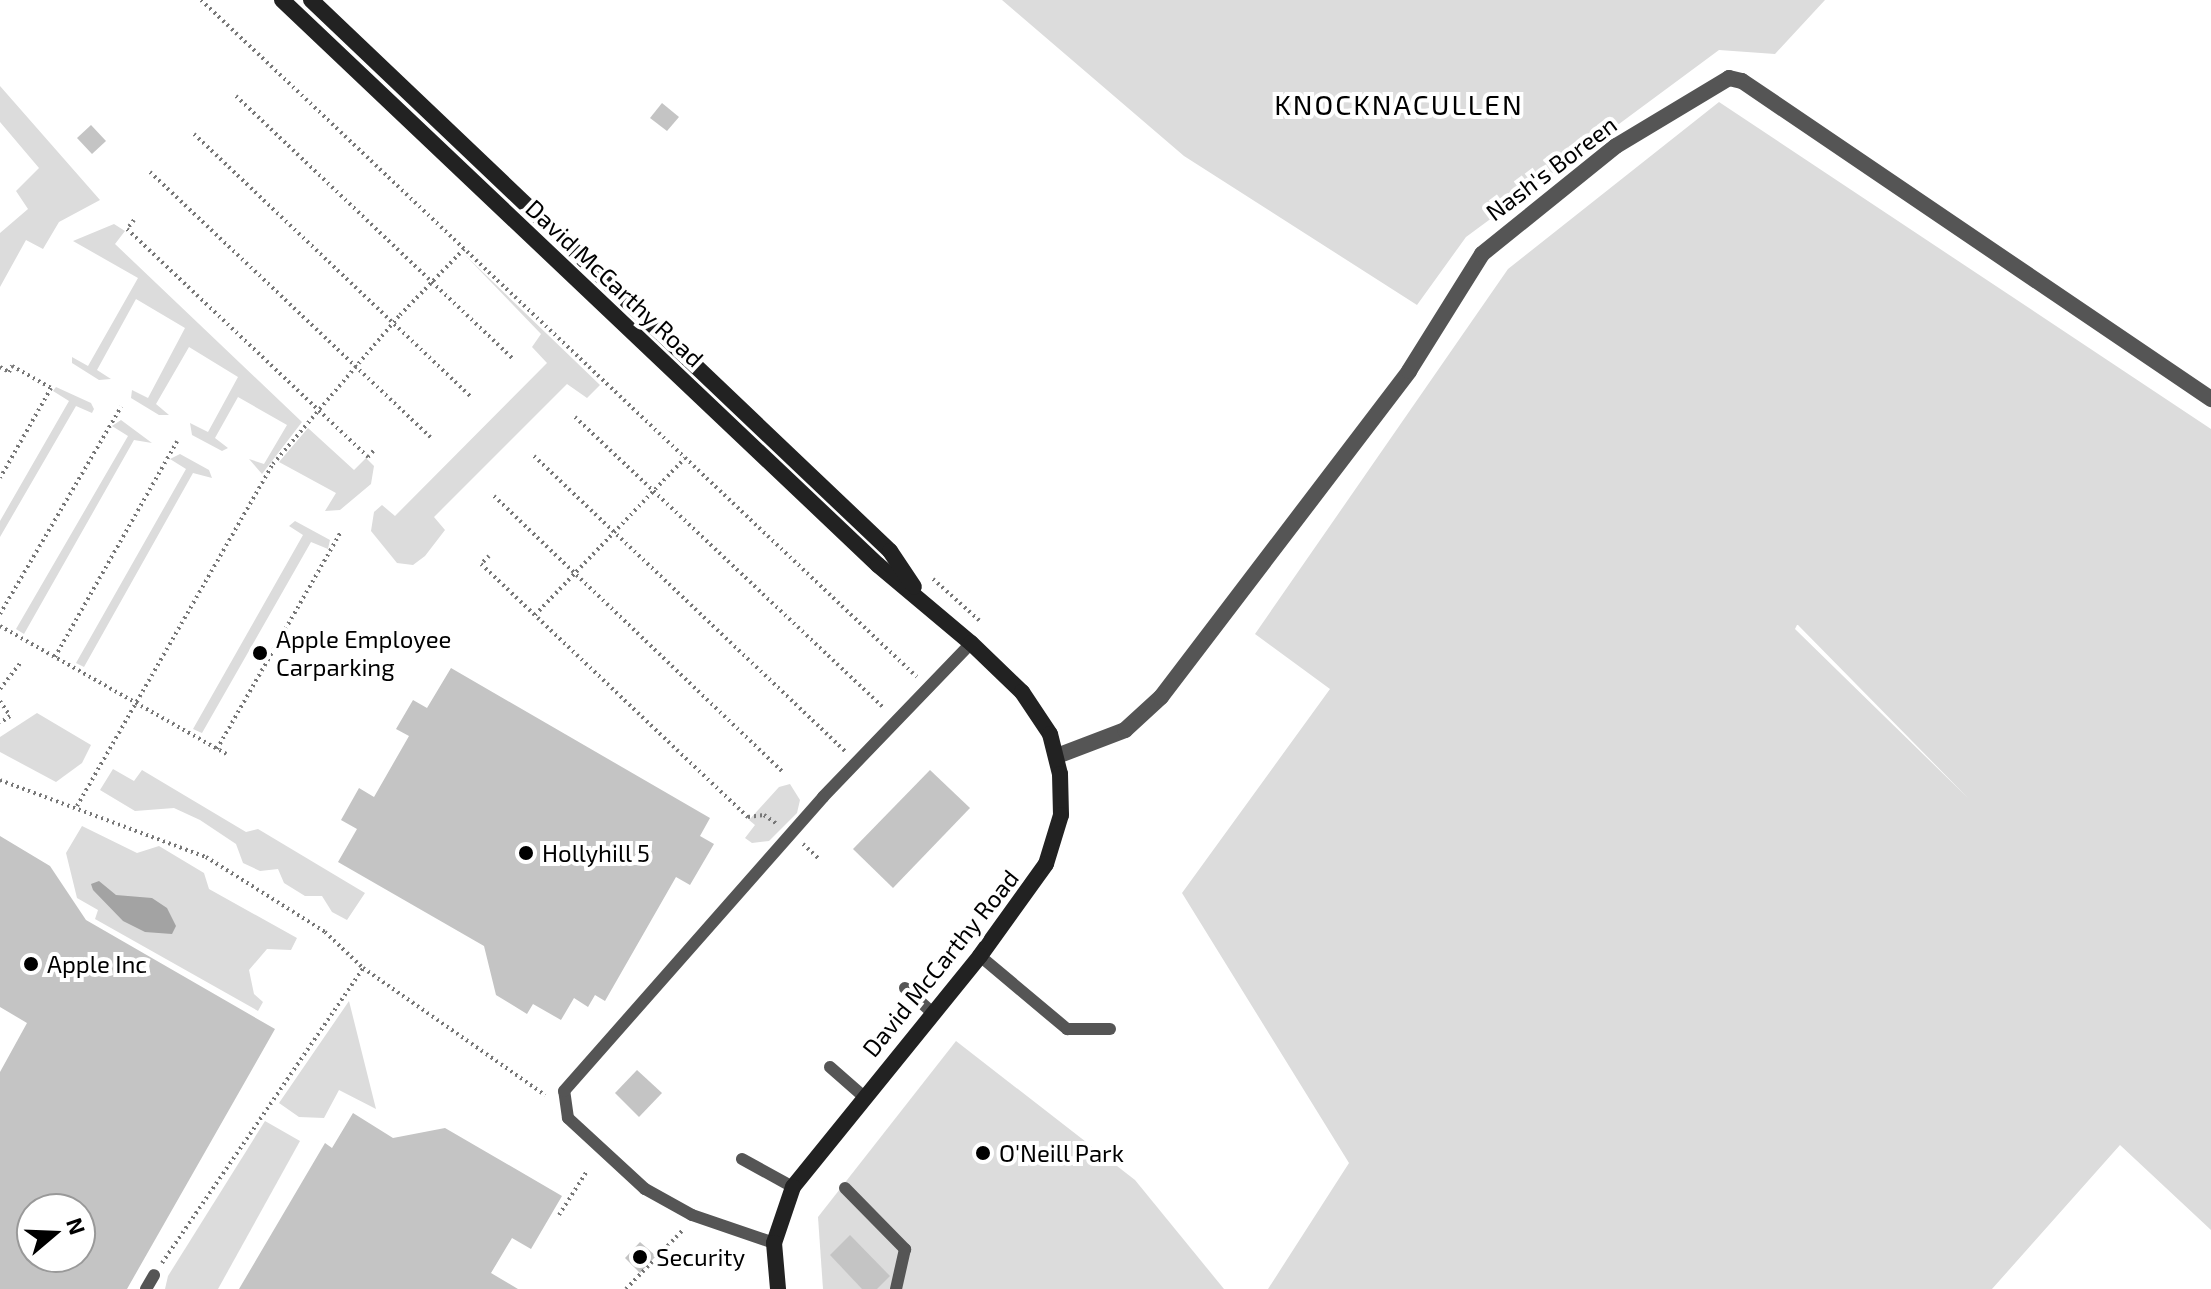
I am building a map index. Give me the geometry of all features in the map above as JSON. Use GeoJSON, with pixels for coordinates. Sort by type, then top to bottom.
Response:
{"type":"FeatureCollection","features":[{"type":"Feature","properties":{"kind":"street","name":"David McCarthy Road"},"geometry":{"type":"LineString","coordinates":[[282,0],[867,554],[921,596],[971,643],[1038,712],[1057,756],[1061,815],[1055,844],[1037,883],[793,1187],[774,1243],[778,1289]]}},
{"type":"Feature","properties":{"kind":"street","name":"David McCarthy Road"},"geometry":{"type":"LineString","coordinates":[[311,0],[890,551],[921,596]]}},
{"type":"Feature","properties":{"kind":"street","name":"Nash's Boreen"},"geometry":{"type":"LineString","coordinates":[[1057,756],[1125,730],[1161,697],[1409,371],[1482,254],[1616,146],[1729,78],[1742,81],[2211,399]]}},
{"type":"Feature","properties":{"kind":"lane"},"geometry":{"type":"LineString","coordinates":[[774,1243],[692,1215],[632,1178],[563,1108],[571,1077],[688,954],[790,834],[971,643]]}},
{"type":"Feature","properties":{"kind":"lane"},"geometry":{"type":"LineString","coordinates":[[980,956],[1067,1029],[1110,1029]]}},
{"type":"Feature","properties":{"kind":"lane"},"geometry":{"type":"LineString","coordinates":[[905,988],[933,1013]]}},
{"type":"Feature","properties":{"kind":"lane"},"geometry":{"type":"LineString","coordinates":[[830,1067],[863,1096]]}},
{"type":"Feature","properties":{"kind":"lane"},"geometry":{"type":"LineString","coordinates":[[742,1159],[793,1187]]}},
{"type":"Feature","properties":{"kind":"lane"},"geometry":{"type":"LineString","coordinates":[[845,1188],[905,1249],[896,1289]]}},
{"type":"Feature","properties":{"kind":"lane"},"geometry":{"type":"LineString","coordinates":[[146,1289],[154,1275]]}},
{"type":"Feature","properties":{"kind":"path"},"geometry":{"type":"LineString","coordinates":[[201,0],[928,688]]}},
{"type":"Feature","properties":{"kind":"path"},"geometry":{"type":"LineString","coordinates":[[236,96],[512,358]]}},
{"type":"Feature","properties":{"kind":"path"},"geometry":{"type":"LineString","coordinates":[[194,134],[472,398]]}},
{"type":"Feature","properties":{"kind":"path"},"geometry":{"type":"LineString","coordinates":[[150,172],[431,438]]}},
{"type":"Feature","properties":{"kind":"path"},"geometry":{"type":"LineString","coordinates":[[134,220],[127,229],[368,457],[375,449]]}},
{"type":"Feature","properties":{"kind":"path"},"geometry":{"type":"LineString","coordinates":[[77,806],[273,464],[432,281],[464,249]]}},
{"type":"Feature","properties":{"kind":"path"},"geometry":{"type":"LineString","coordinates":[[0,367],[9,372],[12,366],[51,388],[0,478]]}},
{"type":"Feature","properties":{"kind":"path"},"geometry":{"type":"LineString","coordinates":[[0,614],[121,407]]}},
{"type":"Feature","properties":{"kind":"path"},"geometry":{"type":"LineString","coordinates":[[575,417],[897,720]]}},
{"type":"Feature","properties":{"kind":"path"},"geometry":{"type":"LineString","coordinates":[[55,657],[177,441]]}},
{"type":"Feature","properties":{"kind":"path"},"geometry":{"type":"LineString","coordinates":[[534,456],[857,762]]}},
{"type":"Feature","properties":{"kind":"path"},"geometry":{"type":"LineString","coordinates":[[535,615],[685,458]]}},
{"type":"Feature","properties":{"kind":"path"},"geometry":{"type":"LineString","coordinates":[[494,496],[782,771]]}},
{"type":"Feature","properties":{"kind":"path"},"geometry":{"type":"LineString","coordinates":[[217,749],[340,533]]}},
{"type":"Feature","properties":{"kind":"path"},"geometry":{"type":"LineString","coordinates":[[489,556],[481,564],[748,817],[764,815],[790,834]]}},
{"type":"Feature","properties":{"kind":"path"},"geometry":{"type":"LineString","coordinates":[[0,626],[226,754]]}},
{"type":"Feature","properties":{"kind":"path"},"geometry":{"type":"LineString","coordinates":[[0,689],[21,662]]}},
{"type":"Feature","properties":{"kind":"path"},"geometry":{"type":"LineString","coordinates":[[0,701],[10,716],[0,723]]}},
{"type":"Feature","properties":{"kind":"path"},"geometry":{"type":"LineString","coordinates":[[0,780],[77,806],[206,857],[325,932],[363,968],[563,1108]]}},
{"type":"Feature","properties":{"kind":"path"},"geometry":{"type":"LineString","coordinates":[[154,1275],[363,968]]}},
{"type":"Feature","properties":{"kind":"path"},"geometry":{"type":"LineString","coordinates":[[559,1215],[587,1171]]}},
{"type":"Feature","properties":{"kind":"path"},"geometry":{"type":"LineString","coordinates":[[626,1289],[673,1245],[692,1215]]}},
{"type":"Feature","properties":{"kind":"shaded area"},"geometry":{"type":"Polygon","coordinates":[[[1002,0],[1825,0],[1775,54],[1719,50],[1466,237],[1417,305],[1184,156],[1002,0]]]}},
{"type":"Feature","properties":{"kind":"shaded area"},"geometry":{"type":"Polygon","coordinates":[[[0,86],[100,200],[59,222],[43,249],[26,240],[0,287],[0,233],[28,209],[16,191],[39,168],[0,122],[0,86]]]}},
{"type":"Feature","properties":{"kind":"shaded area"},"geometry":{"type":"Polygon","coordinates":[[[1719,102],[2211,429],[2211,1230],[2120,1145],[1992,1289],[1268,1289],[1349,1163],[1182,893],[1330,689],[1255,634],[1508,269],[1719,102]],[[1798,625],[1795,629],[1968,798],[1798,625]]]}},
{"type":"Feature","properties":{"kind":"shaded area"},"geometry":{"type":"Polygon","coordinates":[[[114,224],[125,231],[115,244],[302,422],[262,474],[249,459],[264,464],[287,425],[238,397],[215,438],[228,448],[222,451],[192,435],[190,423],[208,432],[238,377],[189,347],[156,404],[169,415],[159,415],[131,398],[132,390],[148,398],[185,328],[136,299],[97,370],[111,379],[99,380],[72,363],[72,357],[88,366],[138,278],[73,241],[114,224]]]}},
{"type":"Feature","properties":{"kind":"shaded area"},"geometry":{"type":"Polygon","coordinates":[[[464,254],[600,385],[587,398],[567,384],[434,517],[445,530],[425,556],[413,565],[397,563],[371,531],[374,512],[382,505],[395,516],[547,363],[532,347],[541,334],[464,254]]]}},
{"type":"Feature","properties":{"kind":"shaded area"},"geometry":{"type":"Polygon","coordinates":[[[56,387],[91,403],[94,409],[92,413],[76,406],[0,537],[0,521],[69,401],[53,391],[56,387]]]}},
{"type":"Feature","properties":{"kind":"shaded area"},"geometry":{"type":"Polygon","coordinates":[[[121,420],[152,443],[134,440],[24,634],[16,629],[128,436],[112,426],[121,420]]]}},
{"type":"Feature","properties":{"kind":"shaded area"},"geometry":{"type":"Polygon","coordinates":[[[308,428],[354,470],[366,458],[374,466],[371,484],[340,510],[325,511],[336,493],[279,462],[308,428]]]}},
{"type":"Feature","properties":{"kind":"shaded area"},"geometry":{"type":"Polygon","coordinates":[[[180,454],[209,470],[212,478],[193,473],[84,667],[76,663],[186,469],[170,459],[180,454]]]}},
{"type":"Feature","properties":{"kind":"shaded area"},"geometry":{"type":"Polygon","coordinates":[[[295,521],[330,540],[328,549],[311,542],[202,733],[193,729],[303,535],[289,526],[295,521]]]}},
{"type":"Feature","properties":{"kind":"shaded area"},"geometry":{"type":"Polygon","coordinates":[[[37,713],[91,745],[82,763],[56,782],[0,752],[0,737],[37,713]]]}},
{"type":"Feature","properties":{"kind":"shaded area"},"geometry":{"type":"Polygon","coordinates":[[[113,769],[134,781],[142,770],[246,832],[258,829],[365,893],[347,920],[332,912],[322,896],[305,896],[284,883],[278,869],[260,871],[243,863],[236,844],[200,820],[174,808],[135,811],[100,790],[113,769]]]}},
{"type":"Feature","properties":{"kind":"shaded area"},"geometry":{"type":"Polygon","coordinates":[[[790,784],[800,800],[797,813],[769,841],[752,843],[745,838],[755,825],[749,820],[779,787],[790,784]]]}},
{"type":"Feature","properties":{"kind":"shaded area"},"geometry":{"type":"Polygon","coordinates":[[[82,826],[137,853],[159,846],[204,873],[209,889],[297,938],[291,950],[267,949],[249,970],[254,994],[263,1002],[258,1011],[95,919],[98,910],[77,898],[66,853],[82,826]]]}},
{"type":"Feature","properties":{"kind":"shaded area"},"geometry":{"type":"Polygon","coordinates":[[[99,881],[116,895],[152,898],[167,908],[176,926],[172,934],[145,932],[123,921],[93,890],[91,884],[99,881]]]}},
{"type":"Feature","properties":{"kind":"shaded area"},"geometry":{"type":"Polygon","coordinates":[[[349,1001],[376,1109],[339,1090],[324,1118],[299,1117],[279,1103],[349,1001]]]}},
{"type":"Feature","properties":{"kind":"shaded area","name":"O'Neill Park"},"geometry":{"type":"Polygon","coordinates":[[[956,1041],[1135,1180],[1224,1289],[823,1289],[818,1217],[956,1041]]]}},
{"type":"Feature","properties":{"kind":"shaded area"},"geometry":{"type":"Polygon","coordinates":[[[265,1121],[300,1141],[218,1289],[165,1289],[168,1276],[265,1121]]]}},
{"type":"Feature","properties":{"kind":"building"},"geometry":{"type":"Polygon","coordinates":[[[662,103],[679,117],[667,131],[650,118],[662,103]]]}},
{"type":"Feature","properties":{"kind":"building"},"geometry":{"type":"Polygon","coordinates":[[[91,125],[106,141],[92,154],[77,138],[91,125]]]}},
{"type":"Feature","properties":{"kind":"building","name":"Hollyhill 5"},"geometry":{"type":"Polygon","coordinates":[[[451,668],[710,818],[700,836],[714,844],[690,885],[676,877],[605,1001],[595,995],[588,1007],[574,998],[561,1020],[533,1004],[527,1014],[496,995],[484,946],[338,862],[357,829],[341,820],[359,788],[374,797],[409,736],[396,729],[413,700],[427,708],[451,668]]]}},
{"type":"Feature","properties":{"kind":"building"},"geometry":{"type":"Polygon","coordinates":[[[930,770],[970,808],[893,888],[853,849],[930,770]]]}},
{"type":"Feature","properties":{"kind":"building"},"geometry":{"type":"Polygon","coordinates":[[[0,836],[50,866],[86,920],[275,1029],[127,1289],[0,1289],[0,1072],[27,1023],[0,1007],[0,836]]]}},
{"type":"Feature","properties":{"kind":"building"},"geometry":{"type":"Polygon","coordinates":[[[637,1070],[662,1093],[639,1117],[615,1093],[637,1070]]]}},
{"type":"Feature","properties":{"kind":"building"},"geometry":{"type":"Polygon","coordinates":[[[353,1113],[393,1138],[445,1128],[562,1196],[531,1249],[512,1238],[491,1273],[518,1289],[239,1289],[325,1143],[332,1148],[353,1113]]]}},
{"type":"Feature","properties":{"kind":"building"},"geometry":{"type":"Polygon","coordinates":[[[850,1235],[890,1276],[877,1289],[862,1289],[830,1255],[850,1235]]]}},
{"type":"Feature","properties":{"kind":"building","name":"Security"},"geometry":{"type":"Polygon","coordinates":[[[640,1242],[656,1256],[640,1273],[625,1258],[640,1242]]]}},
{"type":"Feature","properties":{"kind":"place","name":"Apple Employee Carparking"},"geometry":{"type":"Point","coordinates":[260,653]}},
{"type":"Feature","properties":{"kind":"place","name":"Hollyhill 5"},"geometry":{"type":"Point","coordinates":[526,853]}},
{"type":"Feature","properties":{"kind":"place","name":"Apple Inc"},"geometry":{"type":"Point","coordinates":[31,964]}},
{"type":"Feature","properties":{"kind":"place","name":"O'Neill Park"},"geometry":{"type":"Point","coordinates":[983,1153]}},
{"type":"Feature","properties":{"kind":"place","name":"Security"},"geometry":{"type":"Point","coordinates":[640,1257]}},
{"type":"Feature","properties":{"kind":"district","name":"KNOCKNACULLEN"},"geometry":{"type":"Point","coordinates":[1399,104]}}]}
